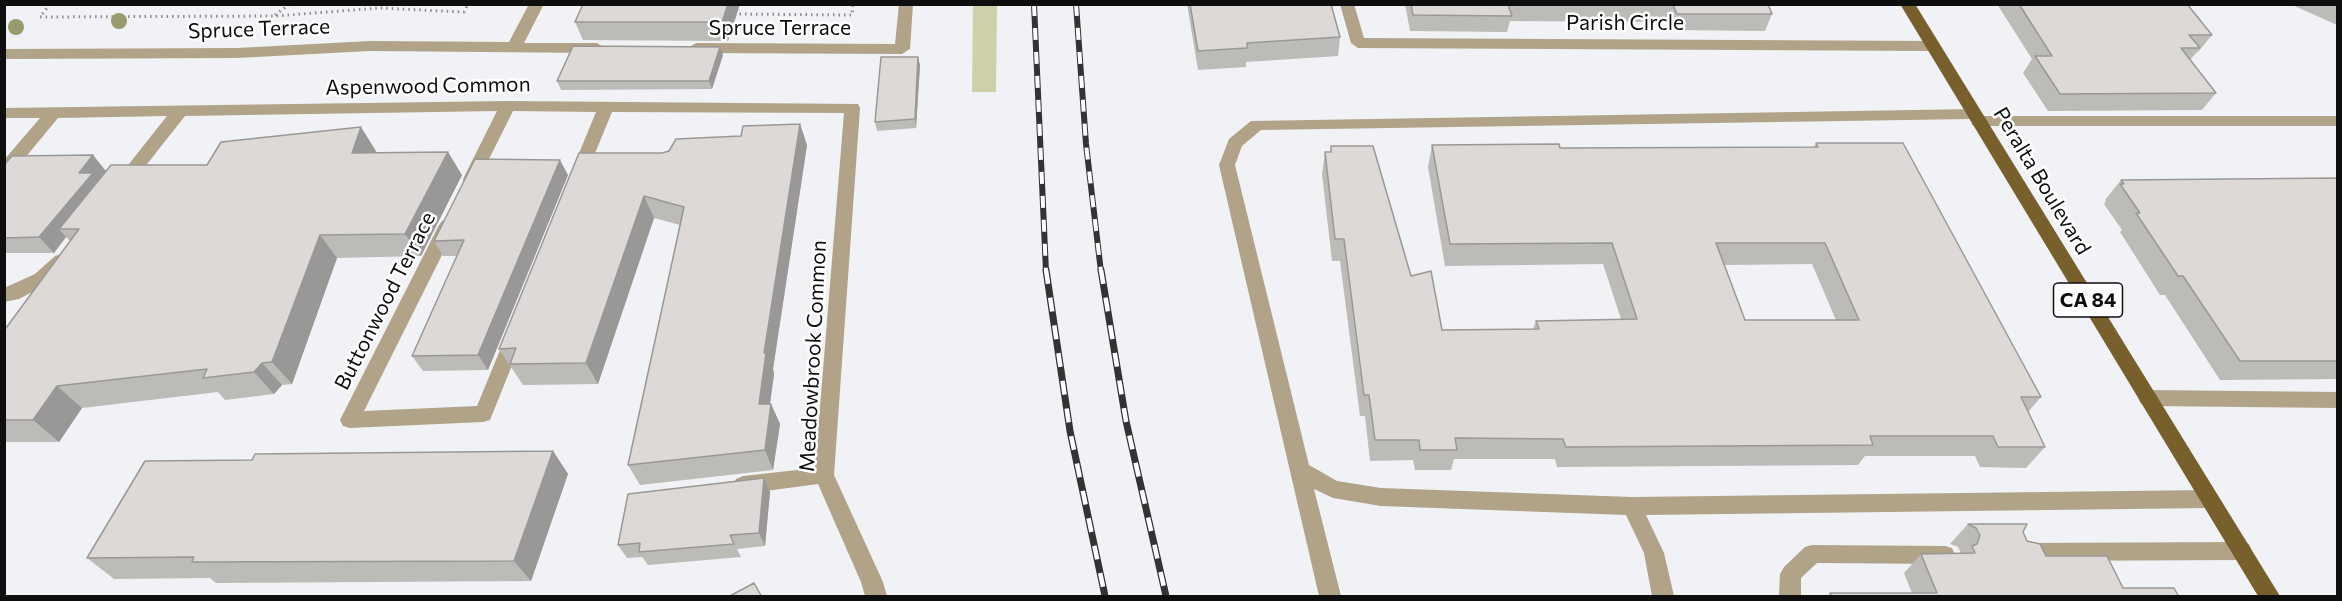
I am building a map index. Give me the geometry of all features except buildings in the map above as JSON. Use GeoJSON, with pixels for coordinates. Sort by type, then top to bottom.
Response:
{"type":"FeatureCollection","features":[{"type":"Feature","properties":{"kind":"main road","name":"Peralta Boulevard"},"geometry":{"type":"LineString","coordinates":[[1907,4],[2269,597]]}},
{"type":"Feature","properties":{"kind":"street"},"geometry":{"type":"LineString","coordinates":[[514,48],[537,4]]}},
{"type":"Feature","properties":{"kind":"street","name":"Spruce Terrace"},"geometry":{"type":"LineString","coordinates":[[679,48],[902,49],[906,4]]}},
{"type":"Feature","properties":{"kind":"street","name":"Parish Circle"},"geometry":{"type":"LineString","coordinates":[[1347,4],[1358,42],[1932,46]]}},
{"type":"Feature","properties":{"kind":"street","name":"Spruce Terrace"},"geometry":{"type":"LineString","coordinates":[[4,54],[237,53],[370,46],[608,48]]}},
{"type":"Feature","properties":{"kind":"street"},"geometry":{"type":"LineString","coordinates":[[466,190],[508,106]]}},
{"type":"Feature","properties":{"kind":"street","name":"Aspenwood Common"},"geometry":{"type":"LineString","coordinates":[[4,113],[508,106],[852,108]]}},
{"type":"Feature","properties":{"kind":"street"},"geometry":{"type":"LineString","coordinates":[[571,194],[606,106]]}},
{"type":"Feature","properties":{"kind":"street","name":"Meadowbrook Common"},"geometry":{"type":"LineString","coordinates":[[852,108],[824,475],[872,582],[876,597]]}},
{"type":"Feature","properties":{"kind":"street"},"geometry":{"type":"LineString","coordinates":[[115,193],[180,111]]}},
{"type":"Feature","properties":{"kind":"street"},"geometry":{"type":"LineString","coordinates":[[4,172],[53,113]]}},
{"type":"Feature","properties":{"kind":"street"},"geometry":{"type":"LineString","coordinates":[[1330,597],[1227,165],[1235,143],[1257,125],[1976,117],[2337,121]]}},
{"type":"Feature","properties":{"kind":"street","name":"Buttonwood Terrace"},"geometry":{"type":"LineString","coordinates":[[455,211],[350,420],[483,414],[518,326]]}},
{"type":"Feature","properties":{"kind":"street"},"geometry":{"type":"LineString","coordinates":[[4,295],[13,294],[41,279],[72,247]]}},
{"type":"Feature","properties":{"kind":"street"},"geometry":{"type":"LineString","coordinates":[[2148,398],[2337,400]]}},
{"type":"Feature","properties":{"kind":"street"},"geometry":{"type":"LineString","coordinates":[[1299,470],[1333,489],[1381,497],[1632,506],[2209,499]]}},
{"type":"Feature","properties":{"kind":"street"},"geometry":{"type":"LineString","coordinates":[[720,487],[824,475]]}},
{"type":"Feature","properties":{"kind":"street"},"geometry":{"type":"LineString","coordinates":[[1632,506],[1654,553],[1663,597]]}},
{"type":"Feature","properties":{"kind":"street"},"geometry":{"type":"LineString","coordinates":[[2016,552],[2242,551]]}},
{"type":"Feature","properties":{"kind":"street"},"geometry":{"type":"LineString","coordinates":[[1790,597],[1791,574],[1812,554],[1949,555]]}},
{"type":"Feature","properties":{"kind":"path"},"geometry":{"type":"LineString","coordinates":[[50,4],[40,17],[275,16],[380,8],[464,12],[468,4]]}},
{"type":"Feature","properties":{"kind":"path"},"geometry":{"type":"LineString","coordinates":[[275,16],[290,4]]}},
{"type":"Feature","properties":{"kind":"path"},"geometry":{"type":"LineString","coordinates":[[733,14],[852,15],[853,4]]}},
{"type":"Feature","properties":{"kind":"green space"},"geometry":{"type":"Polygon","coordinates":[[[973,5],[997,5],[996,92],[972,92],[973,5]]]}},
{"type":"Feature","properties":{"kind":"railway"},"geometry":{"type":"LineString","coordinates":[[1034,4],[1046,272]]}},
{"type":"Feature","properties":{"kind":"railway"},"geometry":{"type":"LineString","coordinates":[[1076,4],[1086,144],[1101,272]]}},
{"type":"Feature","properties":{"kind":"railway"},"geometry":{"type":"LineString","coordinates":[[1046,270],[1070,431],[1105,596]]}},
{"type":"Feature","properties":{"kind":"railway"},"geometry":{"type":"LineString","coordinates":[[1101,270],[1126,421],[1166,596]]}}]}
